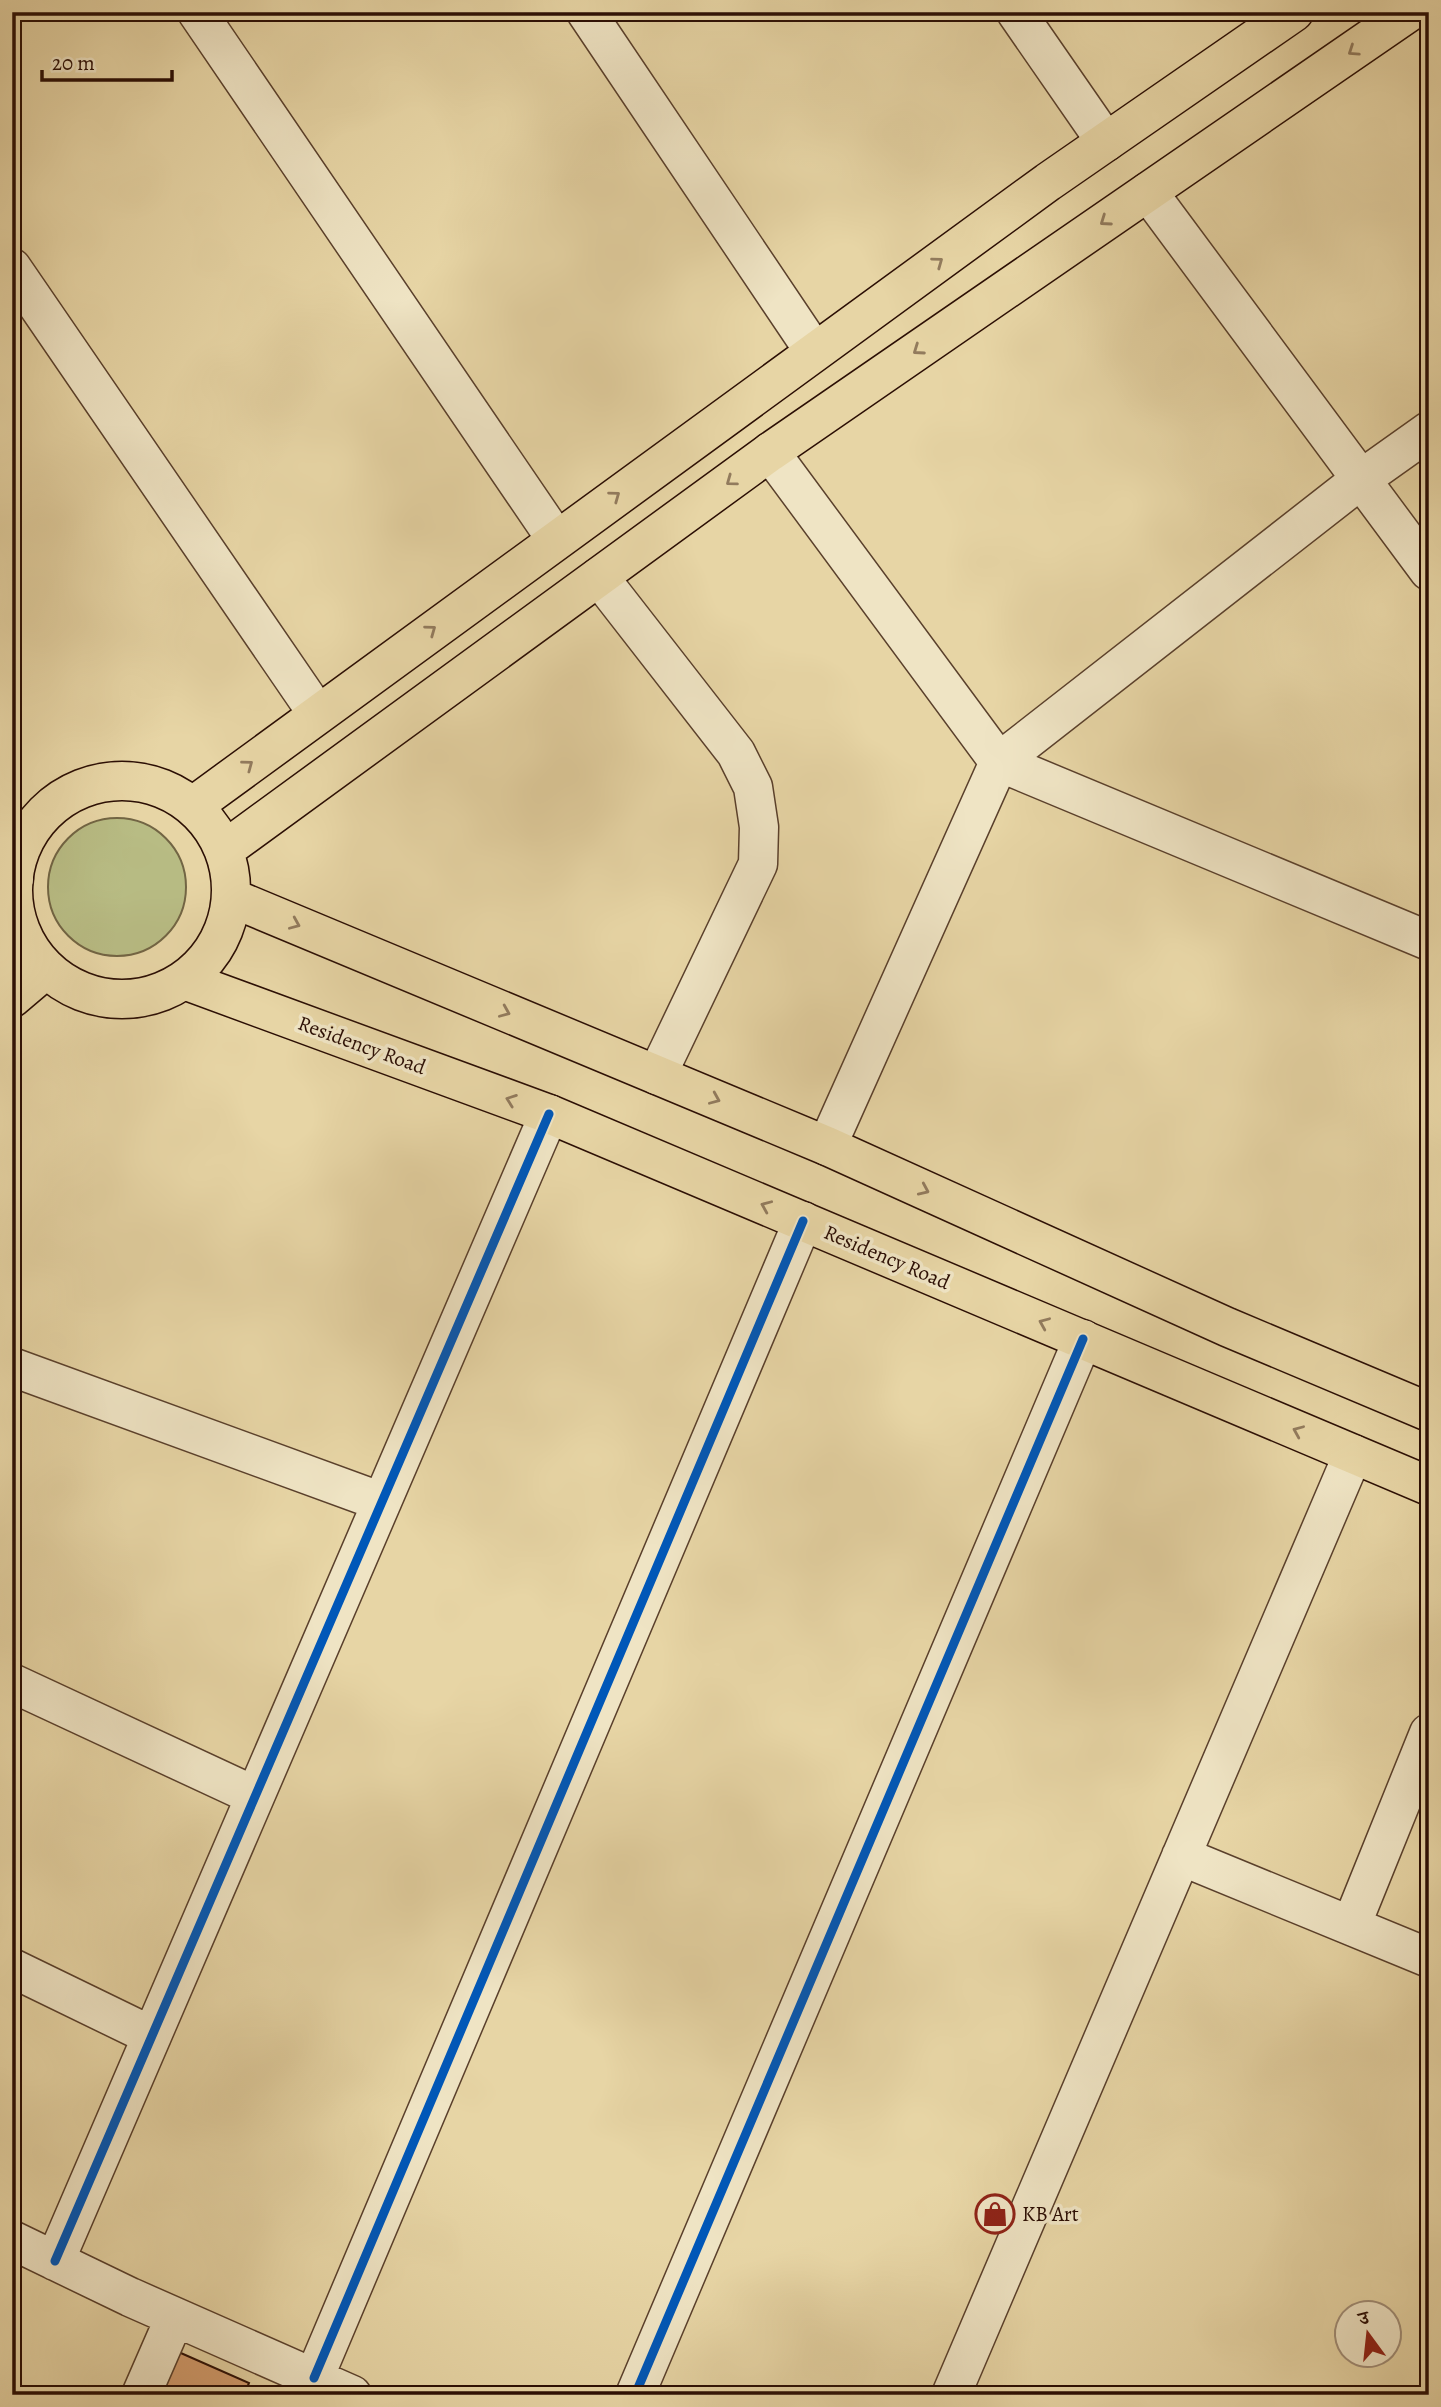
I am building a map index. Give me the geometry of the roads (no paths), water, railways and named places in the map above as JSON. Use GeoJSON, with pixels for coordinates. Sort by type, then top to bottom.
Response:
{"type":"FeatureCollection","features":[{"type":"Feature","properties":{"kind":"main road"},"geometry":{"type":"LineString","coordinates":[[193,806],[814,351],[1106,142],[1294,12]]}},
{"type":"Feature","properties":{"kind":"main road"},"geometry":{"type":"LineString","coordinates":[[227,848],[770,452],[1409,12]]}},
{"type":"Feature","properties":{"kind":"main road"},"geometry":{"type":"LineString","coordinates":[[124,780],[161,787],[193,806],[227,848],[232,898],[224,930],[208,958],[184,980],[150,996],[113,1000],[76,990],[45,970],[15,923],[12,903],[14,866],[29,831],[54,804],[87,786],[124,780]]}},
{"type":"Feature","properties":{"kind":"main road"},"geometry":{"type":"LineString","coordinates":[[232,898],[827,1146],[1227,1327],[1429,1412]]}},
{"type":"Feature","properties":{"kind":"main road"},"geometry":{"type":"LineString","coordinates":[[12,998],[45,970]]}},
{"type":"Feature","properties":{"kind":"main road","name":"Residency Road"},"geometry":{"type":"LineString","coordinates":[[184,980],[550,1114],[1429,1486]]}},
{"type":"Feature","properties":{"kind":"street"},"geometry":{"type":"LineString","coordinates":[[197,12],[556,539]]}},
{"type":"Feature","properties":{"kind":"street"},"geometry":{"type":"LineString","coordinates":[[586,12],[814,351]]}},
{"type":"Feature","properties":{"kind":"street"},"geometry":{"type":"LineString","coordinates":[[1016,12],[1106,142]]}},
{"type":"Feature","properties":{"kind":"street"},"geometry":{"type":"LineString","coordinates":[[1148,192],[1429,571]]}},
{"type":"Feature","properties":{"kind":"street"},"geometry":{"type":"LineString","coordinates":[[12,268],[317,713]]}},
{"type":"Feature","properties":{"kind":"street"},"geometry":{"type":"LineString","coordinates":[[827,1146],[999,762],[1360,480],[1429,431]]}},
{"type":"Feature","properties":{"kind":"street"},"geometry":{"type":"LineString","coordinates":[[770,452],[999,762],[1429,941]]}},
{"type":"Feature","properties":{"kind":"street"},"geometry":{"type":"LineString","coordinates":[[598,577],[736,752],[752,787],[759,827],[758,864],[657,1075]]}},
{"type":"Feature","properties":{"kind":"street"},"geometry":{"type":"LineString","coordinates":[[55,2261],[550,1114]]}},
{"type":"Feature","properties":{"kind":"street"},"geometry":{"type":"LineString","coordinates":[[293,2380],[803,1221]]}},
{"type":"Feature","properties":{"kind":"street"},"geometry":{"type":"LineString","coordinates":[[635,2395],[1083,1339]]}},
{"type":"Feature","properties":{"kind":"street"},"geometry":{"type":"LineString","coordinates":[[12,1367],[382,1502]]}},
{"type":"Feature","properties":{"kind":"street"},"geometry":{"type":"LineString","coordinates":[[951,2395],[1353,1454]]}},
{"type":"Feature","properties":{"kind":"street"},"geometry":{"type":"LineString","coordinates":[[12,1683],[255,1796]]}},
{"type":"Feature","properties":{"kind":"street"},"geometry":{"type":"LineString","coordinates":[[1351,1926],[1429,1733]]}},
{"type":"Feature","properties":{"kind":"street"},"geometry":{"type":"LineString","coordinates":[[1181,1856],[1429,1958]]}},
{"type":"Feature","properties":{"kind":"street"},"geometry":{"type":"LineString","coordinates":[[12,1968],[152,2036]]}},
{"type":"Feature","properties":{"kind":"street"},"geometry":{"type":"LineString","coordinates":[[12,2240],[175,2317],[293,2380],[352,2395]]}},
{"type":"Feature","properties":{"kind":"street"},"geometry":{"type":"LineString","coordinates":[[141,2395],[175,2317]]}},
{"type":"Feature","properties":{"kind":"place","name":"KB Art"},"geometry":{"type":"Point","coordinates":[995,2214]}}]}
